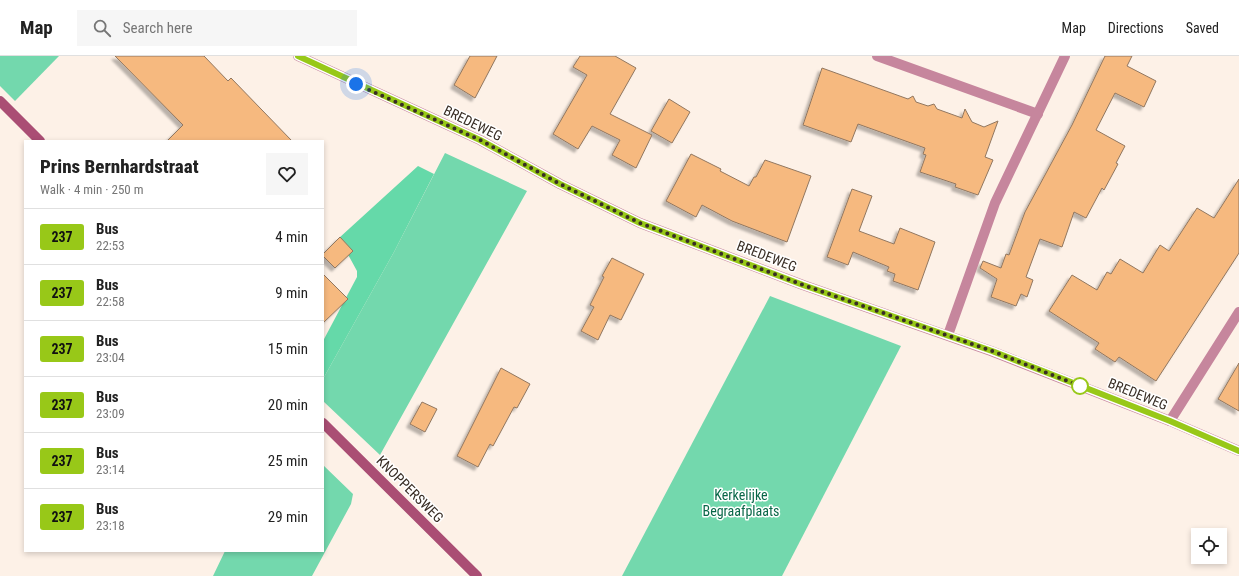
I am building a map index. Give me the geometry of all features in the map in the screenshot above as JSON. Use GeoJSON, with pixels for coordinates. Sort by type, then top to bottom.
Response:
{"type":"FeatureCollection","features":[{"type":"Feature","properties":{"kind":"main road"},"geometry":{"type":"LineString","coordinates":[[0,101],[39,140]]}},
{"type":"Feature","properties":{"kind":"main road","name":"KNOPPERSWEG"},"geometry":{"type":"LineString","coordinates":[[324,424],[477,576]]}},
{"type":"Feature","properties":{"kind":"street","name":"BREDEWEG"},"geometry":{"type":"LineString","coordinates":[[298,56],[480,140],[560,184],[640,223],[803,285],[992,351],[1170,421],[1239,451]]}},
{"type":"Feature","properties":{"kind":"street"},"geometry":{"type":"LineString","coordinates":[[877,56],[1038,114]]}},
{"type":"Feature","properties":{"kind":"street"},"geometry":{"type":"LineString","coordinates":[[948,335],[995,203],[1065,56]]}},
{"type":"Feature","properties":{"kind":"street"},"geometry":{"type":"LineString","coordinates":[[1170,421],[1239,312]]}},
{"type":"Feature","properties":{"kind":"green space"},"geometry":{"type":"Polygon","coordinates":[[[0,56],[59,56],[15,101],[0,86],[0,56]]]}},
{"type":"Feature","properties":{"kind":"green space"},"geometry":{"type":"Polygon","coordinates":[[[445,153],[527,191],[380,455],[324,402],[324,377],[394,252],[445,153]]]}},
{"type":"Feature","properties":{"kind":"green space"},"geometry":{"type":"Polygon","coordinates":[[[418,166],[434,174],[394,252],[324,377],[324,339],[357,277],[357,271],[339,238],[418,166]]]}},
{"type":"Feature","properties":{"kind":"green space","name":"Kerkelijke Begraafplaats"},"geometry":{"type":"Polygon","coordinates":[[[770,296],[901,346],[782,576],[622,576],[770,296]]]}},
{"type":"Feature","properties":{"kind":"green space"},"geometry":{"type":"Polygon","coordinates":[[[324,466],[353,494],[351,504],[312,576],[213,576],[225,552],[324,552],[324,466]]]}},
{"type":"Feature","properties":{"kind":"building"},"geometry":{"type":"Polygon","coordinates":[[[115,56],[204,56],[228,81],[231,78],[291,140],[168,140],[183,125],[115,56]]]}},
{"type":"Feature","properties":{"kind":"building"},"geometry":{"type":"Polygon","coordinates":[[[470,56],[497,56],[475,98],[454,85],[470,56]]]}},
{"type":"Feature","properties":{"kind":"building"},"geometry":{"type":"Polygon","coordinates":[[[580,56],[615,56],[636,68],[610,114],[652,135],[636,168],[612,155],[620,140],[592,126],[578,149],[553,134],[587,75],[573,67],[580,56]]]}},
{"type":"Feature","properties":{"kind":"building"},"geometry":{"type":"Polygon","coordinates":[[[1105,56],[1132,56],[1127,66],[1156,81],[1144,107],[1115,93],[1096,130],[1125,146],[1116,163],[1118,164],[1104,190],[1102,188],[1086,218],[1074,212],[1062,247],[1040,239],[1026,277],[1033,280],[1027,297],[1021,294],[1016,306],[991,297],[997,279],[980,268],[983,261],[1001,268],[1006,254],[1009,255],[1025,212],[1072,125],[1105,56]]]}},
{"type":"Feature","properties":{"kind":"building"},"geometry":{"type":"Polygon","coordinates":[[[822,68],[908,99],[913,96],[916,102],[928,106],[934,104],[937,109],[962,118],[965,109],[972,122],[984,127],[998,121],[985,157],[993,160],[978,195],[955,187],[956,184],[920,172],[926,155],[923,154],[925,148],[858,124],[851,142],[803,125],[822,68]]]}},
{"type":"Feature","properties":{"kind":"building"},"geometry":{"type":"Polygon","coordinates":[[[669,99],[690,112],[672,143],[651,131],[669,99]]]}},
{"type":"Feature","properties":{"kind":"building"},"geometry":{"type":"Polygon","coordinates":[[[691,154],[721,169],[720,171],[749,186],[754,177],[756,177],[765,160],[811,176],[787,242],[732,221],[702,205],[696,217],[666,201],[691,154]]]}},
{"type":"Feature","properties":{"kind":"building"},"geometry":{"type":"Polygon","coordinates":[[[1239,179],[1239,253],[1156,381],[1119,357],[1115,362],[1095,349],[1099,343],[1049,311],[1072,275],[1097,290],[1107,272],[1111,274],[1120,259],[1143,273],[1160,245],[1169,251],[1197,208],[1214,218],[1239,179]]]}},
{"type":"Feature","properties":{"kind":"building"},"geometry":{"type":"Polygon","coordinates":[[[852,189],[872,196],[859,231],[894,244],[900,228],[935,242],[918,290],[893,281],[895,274],[887,271],[889,267],[853,252],[848,265],[827,257],[852,189]]]}},
{"type":"Feature","properties":{"kind":"building"},"geometry":{"type":"Polygon","coordinates":[[[340,237],[353,251],[335,268],[324,257],[324,253],[340,237]]]}},
{"type":"Feature","properties":{"kind":"building"},"geometry":{"type":"Polygon","coordinates":[[[612,258],[644,274],[621,320],[610,315],[598,340],[581,331],[594,307],[590,305],[604,277],[602,276],[612,258]]]}},
{"type":"Feature","properties":{"kind":"building"},"geometry":{"type":"Polygon","coordinates":[[[324,275],[348,299],[324,322],[324,275]]]}},
{"type":"Feature","properties":{"kind":"building"},"geometry":{"type":"Polygon","coordinates":[[[1239,363],[1239,411],[1218,399],[1239,363]]]}},
{"type":"Feature","properties":{"kind":"building"},"geometry":{"type":"Polygon","coordinates":[[[501,368],[530,384],[517,408],[514,407],[493,446],[490,444],[478,467],[457,456],[501,368]]]}},
{"type":"Feature","properties":{"kind":"building"},"geometry":{"type":"Polygon","coordinates":[[[422,402],[437,409],[425,432],[410,424],[422,402]]]}},
{"type":"Feature","properties":{"kind":"bus line","name":"237"},"geometry":{"type":"LineString","coordinates":[[298,56],[480,140],[560,184],[640,223],[803,285],[992,351],[1170,421],[1239,451]]}},
{"type":"Feature","properties":{"kind":"route"},"geometry":{"type":"LineString","coordinates":[[356,84],[480,140],[560,184],[640,223],[803,285],[992,351],[1080,386]]}}]}
